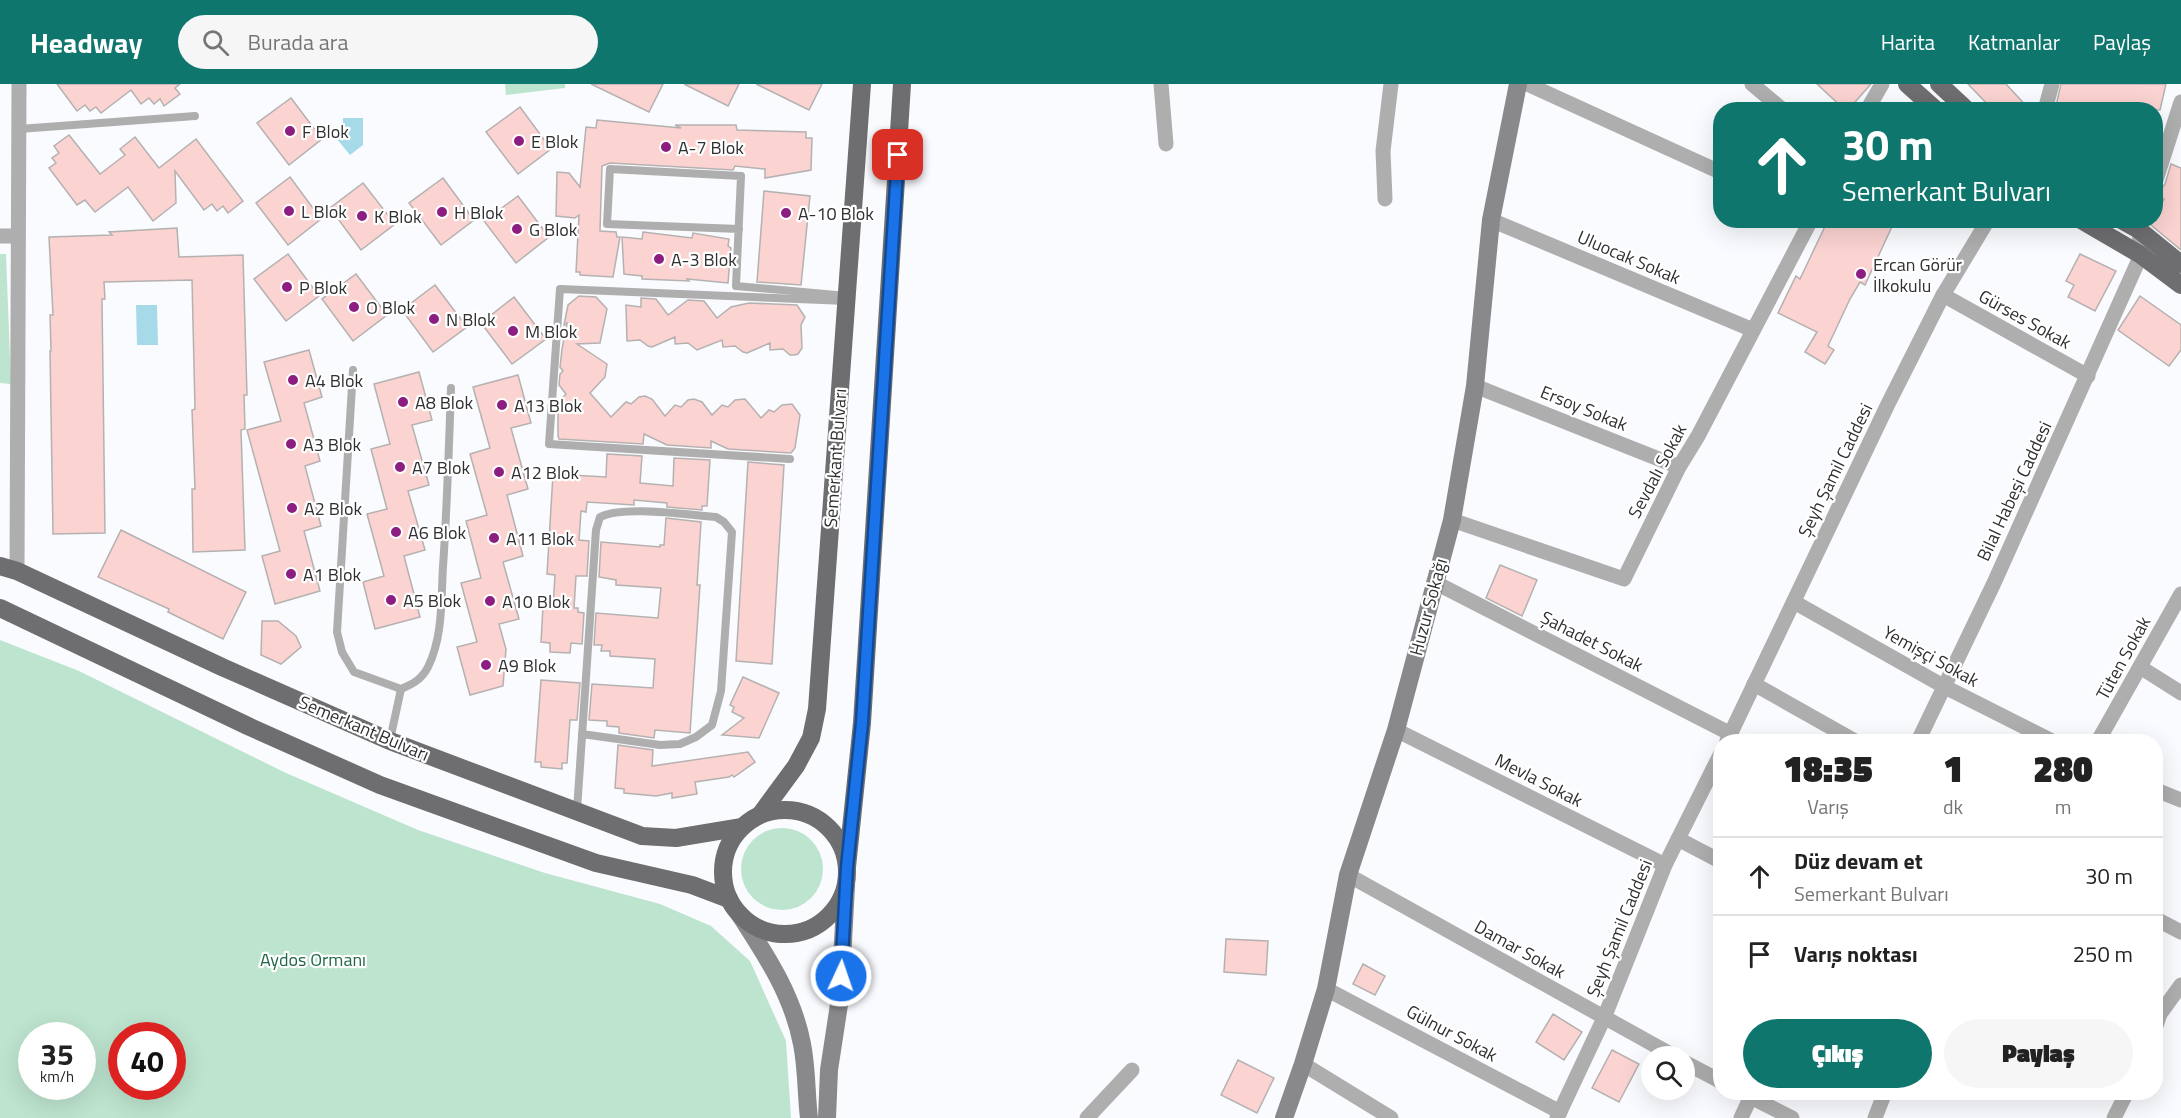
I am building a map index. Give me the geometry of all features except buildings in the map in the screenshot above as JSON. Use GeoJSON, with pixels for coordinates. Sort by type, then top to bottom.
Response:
{"type":"FeatureCollection","features":[{"type":"Feature","properties":{"kind":"main road","name":"Semerkant Bulvarı"},"geometry":{"type":"LineString","coordinates":[[760,815],[796,766],[811,738],[818,709],[862,84]]}},
{"type":"Feature","properties":{"kind":"main road"},"geometry":{"type":"LineString","coordinates":[[847,867],[842,848],[832,832],[816,819],[798,812],[779,810],[760,815],[742,827],[730,843],[724,861],[723,880],[729,899],[740,915],[755,927],[773,933],[792,934],[811,929],[826,919],[838,904],[846,886],[862,723],[902,84]]}},
{"type":"Feature","properties":{"kind":"main road"},"geometry":{"type":"LineString","coordinates":[[1907,84],[1927,102]]}},
{"type":"Feature","properties":{"kind":"main road"},"geometry":{"type":"LineString","coordinates":[[1939,84],[1958,102]]}},
{"type":"Feature","properties":{"kind":"main road"},"geometry":{"type":"LineString","coordinates":[[2095,228],[2141,255],[2181,285]]}},
{"type":"Feature","properties":{"kind":"main road"},"geometry":{"type":"LineString","coordinates":[[2144,228],[2181,264]]}},
{"type":"Feature","properties":{"kind":"main road","name":"Semerkant Bulvarı"},"geometry":{"type":"LineString","coordinates":[[9,568],[222,667],[390,741],[642,836],[676,838],[742,827]]}},
{"type":"Feature","properties":{"kind":"main road"},"geometry":{"type":"LineString","coordinates":[[0,608],[250,727],[380,785],[596,863],[692,885],[729,899]]}},
{"type":"Feature","properties":{"kind":"street"},"geometry":{"type":"LineString","coordinates":[[9,568],[18,236],[19,84]]}},
{"type":"Feature","properties":{"kind":"street"},"geometry":{"type":"LineString","coordinates":[[1161,84],[1166,144]]}},
{"type":"Feature","properties":{"kind":"street"},"geometry":{"type":"LineString","coordinates":[[1385,199],[1383,151],[1391,84]]}},
{"type":"Feature","properties":{"kind":"street","name":"Huzur Sokağı"},"geometry":{"type":"LineString","coordinates":[[1284,1118],[1304,1064],[1326,989],[1348,875],[1396,730],[1452,520],[1475,386],[1491,220],[1518,84]]}},
{"type":"Feature","properties":{"kind":"street"},"geometry":{"type":"LineString","coordinates":[[1527,84],[1713,169]]}},
{"type":"Feature","properties":{"kind":"street"},"geometry":{"type":"LineString","coordinates":[[1752,84],[1773,102]]}},
{"type":"Feature","properties":{"kind":"street"},"geometry":{"type":"LineString","coordinates":[[1872,102],[1882,84]]}},
{"type":"Feature","properties":{"kind":"street"},"geometry":{"type":"LineString","coordinates":[[2047,102],[2052,84]]}},
{"type":"Feature","properties":{"kind":"street"},"geometry":{"type":"LineString","coordinates":[[2163,158],[2181,102]]}},
{"type":"Feature","properties":{"kind":"street","name":"Uluocak Sokak"},"geometry":{"type":"LineString","coordinates":[[1491,220],[1753,330]]}},
{"type":"Feature","properties":{"kind":"street","name":"Sevdalı Sokak"},"geometry":{"type":"LineString","coordinates":[[1452,520],[1624,579],[1679,467],[1698,436],[1807,228]]}},
{"type":"Feature","properties":{"kind":"street","name":"Şeyh Şamil Caddesi"},"geometry":{"type":"LineString","coordinates":[[1731,734],[1888,404],[1943,295],[1983,228]]}},
{"type":"Feature","properties":{"kind":"street"},"geometry":{"type":"LineString","coordinates":[[2141,228],[2141,255]]}},
{"type":"Feature","properties":{"kind":"street"},"geometry":{"type":"LineString","coordinates":[[0,236],[18,236]]}},
{"type":"Feature","properties":{"kind":"street","name":"Bilal Habeşi Caddesi"},"geometry":{"type":"LineString","coordinates":[[1922,734],[2088,376],[2141,255]]}},
{"type":"Feature","properties":{"kind":"street","name":"Gürses Sokak"},"geometry":{"type":"LineString","coordinates":[[1943,295],[2088,376]]}},
{"type":"Feature","properties":{"kind":"street","name":"Ersoy Sokak"},"geometry":{"type":"LineString","coordinates":[[1475,386],[1679,467]]}},
{"type":"Feature","properties":{"kind":"street","name":"Şahadet Sokak"},"geometry":{"type":"LineString","coordinates":[[1434,582],[1721,734]]}},
{"type":"Feature","properties":{"kind":"street","name":"Tüten Sokak"},"geometry":{"type":"LineString","coordinates":[[2102,734],[2181,594]]}},
{"type":"Feature","properties":{"kind":"street","name":"Yemişçi Sokak"},"geometry":{"type":"LineString","coordinates":[[1794,602],[1945,687],[2038,734]]}},
{"type":"Feature","properties":{"kind":"street"},"geometry":{"type":"LineString","coordinates":[[2140,667],[2181,693]]}},
{"type":"Feature","properties":{"kind":"street"},"geometry":{"type":"LineString","coordinates":[[1754,684],[1843,734]]}},
{"type":"Feature","properties":{"kind":"street","name":"Mevla Sokak"},"geometry":{"type":"LineString","coordinates":[[1396,730],[1665,865]]}},
{"type":"Feature","properties":{"kind":"street","name":"Şeyh Şamil Caddesi"},"geometry":{"type":"LineString","coordinates":[[1559,1115],[1604,1018],[1665,865],[1713,769]]}},
{"type":"Feature","properties":{"kind":"street"},"geometry":{"type":"LineString","coordinates":[[2163,793],[2181,801]]}},
{"type":"Feature","properties":{"kind":"street"},"geometry":{"type":"LineString","coordinates":[[1678,839],[1713,857]]}},
{"type":"Feature","properties":{"kind":"street","name":"Damar Sokak"},"geometry":{"type":"LineString","coordinates":[[1348,875],[1656,1046]]}},
{"type":"Feature","properties":{"kind":"street"},"geometry":{"type":"LineString","coordinates":[[827,1118],[829,1070],[840,998],[846,886]]}},
{"type":"Feature","properties":{"kind":"street"},"geometry":{"type":"LineString","coordinates":[[740,915],[774,968],[793,1013],[804,1059],[809,1118]]}},
{"type":"Feature","properties":{"kind":"street"},"geometry":{"type":"LineString","coordinates":[[2163,923],[2181,932]]}},
{"type":"Feature","properties":{"kind":"street"},"geometry":{"type":"LineString","coordinates":[[2163,1010],[2181,984]]}},
{"type":"Feature","properties":{"kind":"street","name":"Gülnur Sokak"},"geometry":{"type":"LineString","coordinates":[[1326,989],[1559,1115]]}},
{"type":"Feature","properties":{"kind":"street"},"geometry":{"type":"LineString","coordinates":[[1304,1064],[1391,1118]]}},
{"type":"Feature","properties":{"kind":"street"},"geometry":{"type":"LineString","coordinates":[[1695,1068],[1713,1077]]}},
{"type":"Feature","properties":{"kind":"street"},"geometry":{"type":"LineString","coordinates":[[1087,1118],[1132,1070]]}},
{"type":"Feature","properties":{"kind":"street"},"geometry":{"type":"LineString","coordinates":[[1741,1118],[1746,1100]]}},
{"type":"Feature","properties":{"kind":"street"},"geometry":{"type":"LineString","coordinates":[[1759,1100],[1792,1118]]}},
{"type":"Feature","properties":{"kind":"street"},"geometry":{"type":"LineString","coordinates":[[1875,1118],[1882,1100]]}},
{"type":"Feature","properties":{"kind":"street"},"geometry":{"type":"LineString","coordinates":[[2114,1118],[2123,1100]]}},
{"type":"Feature","properties":{"kind":"lane"},"geometry":{"type":"LineString","coordinates":[[18,129],[195,116]]}},
{"type":"Feature","properties":{"kind":"lane"},"geometry":{"type":"LineString","coordinates":[[739,229],[607,224],[610,169],[741,176],[739,229],[736,286],[847,299]]}},
{"type":"Feature","properties":{"kind":"lane"},"geometry":{"type":"LineString","coordinates":[[790,459],[549,444],[560,289],[847,299]]}},
{"type":"Feature","properties":{"kind":"lane"},"geometry":{"type":"LineString","coordinates":[[353,370],[337,632],[342,652],[354,672],[401,689],[416,683],[428,669],[436,647],[446,523],[451,388]]}},
{"type":"Feature","properties":{"kind":"lane"},"geometry":{"type":"LineString","coordinates":[[577,811],[582,734],[596,530],[600,517],[608,513],[647,512],[716,516],[732,532],[722,691],[712,725],[696,737],[680,744],[660,745],[582,734]]}},
{"type":"Feature","properties":{"kind":"lane"},"geometry":{"type":"LineString","coordinates":[[390,741],[401,689]]}},
{"type":"Feature","properties":{"kind":"green space"},"geometry":{"type":"Polygon","coordinates":[[[505,84],[565,84],[565,88],[506,95],[505,84]]]}},
{"type":"Feature","properties":{"kind":"green space"},"geometry":{"type":"Polygon","coordinates":[[[0,254],[6,254],[11,384],[0,383],[0,254]]]}},
{"type":"Feature","properties":{"kind":"green space","name":"Aydos Ormanı"},"geometry":{"type":"Polygon","coordinates":[[[0,640],[79,671],[286,773],[418,830],[545,873],[660,904],[711,926],[750,961],[786,1041],[791,1118],[0,1118],[0,640]]]}},
{"type":"Feature","properties":{"kind":"green space"},"geometry":{"type":"Polygon","coordinates":[[[782,828],[798,831],[811,840],[820,853],[823,869],[820,885],[811,898],[798,907],[782,910],[766,907],[753,898],[744,885],[741,869],[744,853],[753,840],[766,831],[782,828]]]}},
{"type":"Feature","properties":{"kind":"water"},"geometry":{"type":"Polygon","coordinates":[[[343,118],[363,118],[363,145],[350,155],[337,139],[343,135],[343,118]]]}},
{"type":"Feature","properties":{"kind":"water"},"geometry":{"type":"Polygon","coordinates":[[[136,305],[157,305],[158,345],[137,345],[136,305]]]}},
{"type":"Feature","properties":{"kind":"place","name":"F Blok"},"geometry":{"type":"Point","coordinates":[290,131]}},
{"type":"Feature","properties":{"kind":"place","name":"E Blok"},"geometry":{"type":"Point","coordinates":[519,141]}},
{"type":"Feature","properties":{"kind":"place","name":"A-7 Blok"},"geometry":{"type":"Point","coordinates":[666,147]}},
{"type":"Feature","properties":{"kind":"place","name":"L Blok"},"geometry":{"type":"Point","coordinates":[289,211]}},
{"type":"Feature","properties":{"kind":"place","name":"H Blok"},"geometry":{"type":"Point","coordinates":[442,212]}},
{"type":"Feature","properties":{"kind":"place","name":"A-10 Blok"},"geometry":{"type":"Point","coordinates":[786,213]}},
{"type":"Feature","properties":{"kind":"place","name":"K Blok"},"geometry":{"type":"Point","coordinates":[362,216]}},
{"type":"Feature","properties":{"kind":"place","name":"G Blok"},"geometry":{"type":"Point","coordinates":[517,229]}},
{"type":"Feature","properties":{"kind":"place","name":"A-3 Blok"},"geometry":{"type":"Point","coordinates":[659,259]}},
{"type":"Feature","properties":{"kind":"place","name":"Ercan Görür İlkokulu"},"geometry":{"type":"Point","coordinates":[1861,274]}},
{"type":"Feature","properties":{"kind":"place","name":"P Blok"},"geometry":{"type":"Point","coordinates":[287,287]}},
{"type":"Feature","properties":{"kind":"place","name":"O Blok"},"geometry":{"type":"Point","coordinates":[354,307]}},
{"type":"Feature","properties":{"kind":"place","name":"N Blok"},"geometry":{"type":"Point","coordinates":[434,319]}},
{"type":"Feature","properties":{"kind":"place","name":"M Blok"},"geometry":{"type":"Point","coordinates":[513,331]}},
{"type":"Feature","properties":{"kind":"place","name":"A4 Blok"},"geometry":{"type":"Point","coordinates":[293,380]}},
{"type":"Feature","properties":{"kind":"place","name":"A8 Blok"},"geometry":{"type":"Point","coordinates":[403,402]}},
{"type":"Feature","properties":{"kind":"place","name":"A13 Blok"},"geometry":{"type":"Point","coordinates":[502,405]}},
{"type":"Feature","properties":{"kind":"place","name":"A3 Blok"},"geometry":{"type":"Point","coordinates":[291,444]}},
{"type":"Feature","properties":{"kind":"place","name":"A7 Blok"},"geometry":{"type":"Point","coordinates":[400,467]}},
{"type":"Feature","properties":{"kind":"place","name":"A12 Blok"},"geometry":{"type":"Point","coordinates":[499,472]}},
{"type":"Feature","properties":{"kind":"place","name":"A2 Blok"},"geometry":{"type":"Point","coordinates":[292,508]}},
{"type":"Feature","properties":{"kind":"place","name":"A6 Blok"},"geometry":{"type":"Point","coordinates":[396,532]}},
{"type":"Feature","properties":{"kind":"place","name":"A11 Blok"},"geometry":{"type":"Point","coordinates":[494,538]}},
{"type":"Feature","properties":{"kind":"place","name":"A1 Blok"},"geometry":{"type":"Point","coordinates":[291,574]}},
{"type":"Feature","properties":{"kind":"place","name":"A5 Blok"},"geometry":{"type":"Point","coordinates":[391,600]}},
{"type":"Feature","properties":{"kind":"place","name":"A10 Blok"},"geometry":{"type":"Point","coordinates":[490,601]}},
{"type":"Feature","properties":{"kind":"place","name":"A9 Blok"},"geometry":{"type":"Point","coordinates":[486,665]}},
{"type":"Feature","properties":{"kind":"route"},"geometry":{"type":"LineString","coordinates":[[841,976],[847,867],[862,723],[898,155]]}}]}
